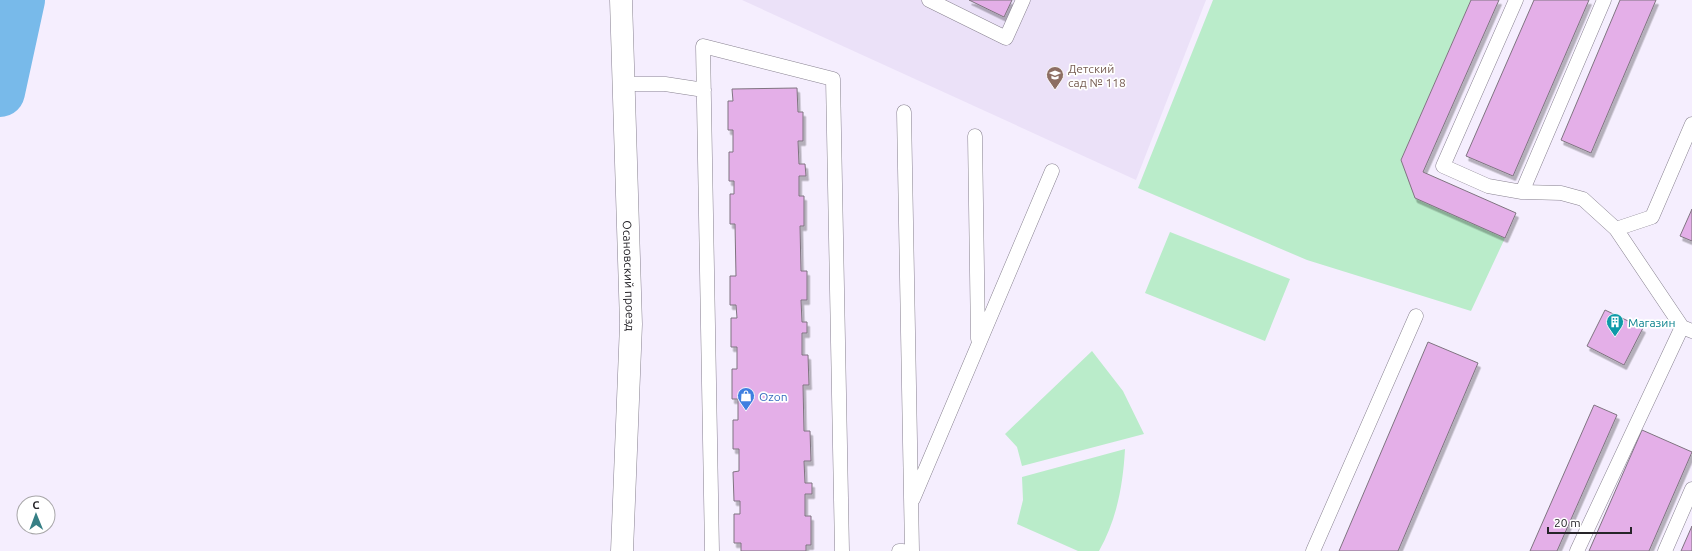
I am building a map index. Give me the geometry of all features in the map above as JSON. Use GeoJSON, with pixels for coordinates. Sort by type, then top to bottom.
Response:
{"type":"FeatureCollection","features":[{"type":"Feature","properties":{"kind":"street","name":"Осановский проезд"},"geometry":{"type":"LineString","coordinates":[[620,0],[631,324],[622,551]]}},
{"type":"Feature","properties":{"kind":"lane"},"geometry":{"type":"LineString","coordinates":[[929,0],[1006,38],[1023,0]]}},
{"type":"Feature","properties":{"kind":"lane"},"geometry":{"type":"LineString","coordinates":[[1516,0],[1443,166],[1488,186],[1522,192],[1561,193],[1583,199],[1616,229],[1687,329],[1577,551]]}},
{"type":"Feature","properties":{"kind":"lane"},"geometry":{"type":"LineString","coordinates":[[1522,192],[1604,0]]}},
{"type":"Feature","properties":{"kind":"lane"},"geometry":{"type":"LineString","coordinates":[[712,551],[703,46],[833,79],[842,551]]}},
{"type":"Feature","properties":{"kind":"lane"},"geometry":{"type":"LineString","coordinates":[[623,84],[666,84],[704,90]]}},
{"type":"Feature","properties":{"kind":"lane"},"geometry":{"type":"LineString","coordinates":[[904,112],[912,551]]}},
{"type":"Feature","properties":{"kind":"lane"},"geometry":{"type":"LineString","coordinates":[[1616,229],[1652,217],[1692,124]]}},
{"type":"Feature","properties":{"kind":"lane"},"geometry":{"type":"LineString","coordinates":[[975,136],[978,344]]}},
{"type":"Feature","properties":{"kind":"lane"},"geometry":{"type":"LineString","coordinates":[[911,503],[1052,172]]}},
{"type":"Feature","properties":{"kind":"lane"},"geometry":{"type":"LineString","coordinates":[[1313,551],[1416,316]]}},
{"type":"Feature","properties":{"kind":"lane"},"geometry":{"type":"LineString","coordinates":[[1665,551],[1692,489]]}},
{"type":"Feature","properties":{"kind":"shaded area","name":"Детский сад № 118"},"geometry":{"type":"Polygon","coordinates":[[[742,0],[1206,0],[1136,180],[742,0]]]}},
{"type":"Feature","properties":{"kind":"green space"},"geometry":{"type":"Polygon","coordinates":[[[1213,0],[1471,0],[1401,160],[1416,198],[1505,238],[1471,311],[1307,260],[1138,188],[1213,0]]]}},
{"type":"Feature","properties":{"kind":"green space"},"geometry":{"type":"Polygon","coordinates":[[[1170,232],[1290,279],[1265,341],[1145,293],[1170,232]]]}},
{"type":"Feature","properties":{"kind":"green space"},"geometry":{"type":"Polygon","coordinates":[[[1092,351],[1123,391],[1144,434],[1022,466],[1017,447],[1005,434],[1092,351]]]}},
{"type":"Feature","properties":{"kind":"green space"},"geometry":{"type":"Polygon","coordinates":[[[1125,449],[1121,489],[1115,514],[1099,551],[1078,551],[1017,524],[1023,500],[1022,477],[1125,449]]]}},
{"type":"Feature","properties":{"kind":"building"},"geometry":{"type":"Polygon","coordinates":[[[969,0],[1012,0],[1004,17],[969,0]]]}},
{"type":"Feature","properties":{"kind":"building"},"geometry":{"type":"Polygon","coordinates":[[[1471,0],[1499,0],[1423,172],[1516,213],[1505,238],[1415,198],[1401,160],[1471,0]]]}},
{"type":"Feature","properties":{"kind":"building"},"geometry":{"type":"Polygon","coordinates":[[[1534,0],[1589,0],[1513,176],[1466,156],[1534,0]]]}},
{"type":"Feature","properties":{"kind":"building"},"geometry":{"type":"Polygon","coordinates":[[[1620,0],[1656,0],[1591,153],[1561,140],[1620,0]]]}},
{"type":"Feature","properties":{"kind":"building"},"geometry":{"type":"Polygon","coordinates":[[[797,88],[798,112],[803,112],[803,141],[798,141],[799,164],[805,164],[806,176],[799,176],[799,196],[804,196],[804,226],[800,226],[801,271],[807,271],[807,300],[801,300],[802,322],[807,322],[807,333],[802,333],[802,355],[808,355],[809,385],[803,385],[804,431],[810,431],[811,461],[804,461],[805,483],[812,483],[812,494],[805,494],[805,516],[811,516],[811,545],[806,545],[806,551],[741,551],[741,543],[734,543],[734,514],[740,514],[740,501],[734,501],[733,472],[739,471],[739,449],[733,449],[733,420],[738,420],[738,399],[732,399],[732,369],[737,369],[737,347],[731,347],[731,318],[737,318],[736,305],[730,305],[730,276],[736,276],[735,224],[730,224],[730,194],[734,194],[734,181],[729,181],[729,152],[733,152],[733,130],[728,130],[728,101],[733,101],[732,89],[797,88]]]}},
{"type":"Feature","properties":{"kind":"building"},"geometry":{"type":"Polygon","coordinates":[[[1692,209],[1692,241],[1680,236],[1692,209]]]}},
{"type":"Feature","properties":{"kind":"building","name":"Магазин"},"geometry":{"type":"Polygon","coordinates":[[[1605,310],[1643,328],[1624,365],[1587,346],[1605,310]]]}},
{"type":"Feature","properties":{"kind":"building"},"geometry":{"type":"Polygon","coordinates":[[[1428,342],[1478,363],[1398,551],[1339,551],[1428,342]]]}},
{"type":"Feature","properties":{"kind":"building"},"geometry":{"type":"Polygon","coordinates":[[[1594,405],[1617,415],[1557,551],[1530,551],[1594,405]]]}},
{"type":"Feature","properties":{"kind":"building"},"geometry":{"type":"Polygon","coordinates":[[[1642,430],[1692,452],[1649,551],[1589,551],[1642,430]]]}},
{"type":"Feature","properties":{"kind":"building"},"geometry":{"type":"Polygon","coordinates":[[[1692,526],[1692,551],[1681,551],[1692,526]]]}},
{"type":"Feature","properties":{"kind":"waterway"},"geometry":{"type":"LineString","coordinates":[[0,92],[20,0]]}},
{"type":"Feature","properties":{"kind":"place","name":"Детский сад № 118"},"geometry":{"type":"Point","coordinates":[1055,90]}},
{"type":"Feature","properties":{"kind":"place","name":"Магазин"},"geometry":{"type":"Point","coordinates":[1615,337]}},
{"type":"Feature","properties":{"kind":"place","name":"Ozon"},"geometry":{"type":"Point","coordinates":[746,411]}}]}
